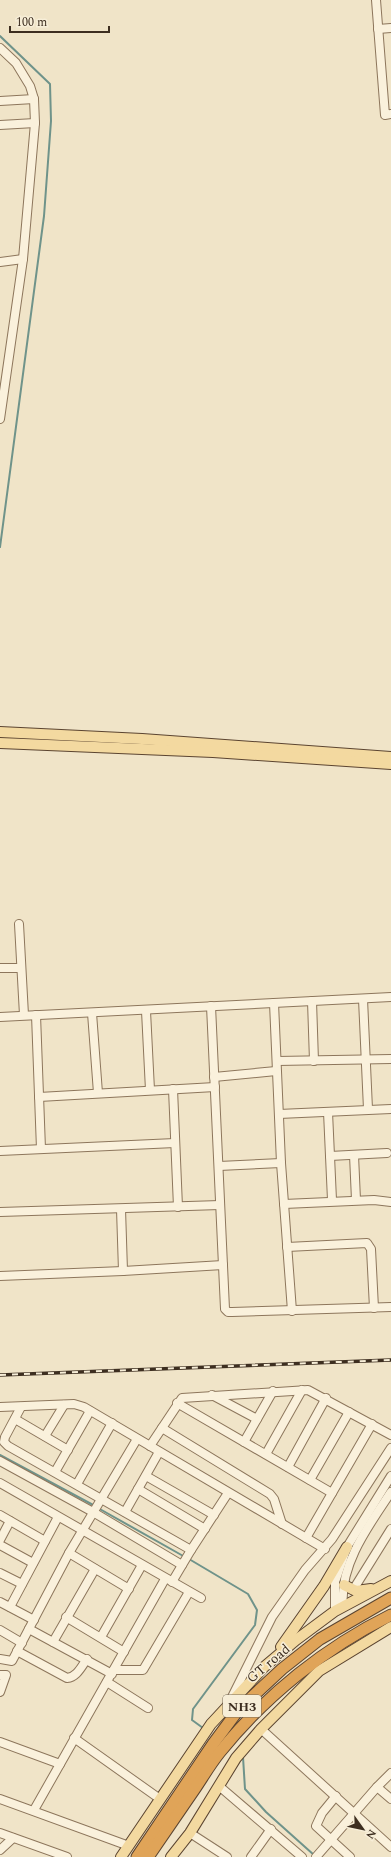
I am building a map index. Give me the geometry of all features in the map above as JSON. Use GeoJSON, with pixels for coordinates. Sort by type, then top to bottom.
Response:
{"type":"FeatureCollection","features":[{"type":"Feature","properties":{"kind":"highway","name":"GT road"},"geometry":{"type":"LineString","coordinates":[[137,1857],[213,1744],[244,1704],[282,1669],[320,1639],[391,1598]]}},
{"type":"Feature","properties":{"kind":"highway","name":"GT road"},"geometry":{"type":"LineString","coordinates":[[148,1857],[219,1752],[258,1710],[287,1683],[328,1652],[369,1626],[391,1615]]}},
{"type":"Feature","properties":{"kind":"main road"},"geometry":{"type":"LineString","coordinates":[[0,732],[142,739],[391,757]]}},
{"type":"Feature","properties":{"kind":"main road"},"geometry":{"type":"LineString","coordinates":[[0,743],[213,752],[391,764]]}},
{"type":"Feature","properties":{"kind":"main road"},"geometry":{"type":"LineString","coordinates":[[276,1656],[324,1586],[347,1547]]}},
{"type":"Feature","properties":{"kind":"main road"},"geometry":{"type":"LineString","coordinates":[[121,1857],[211,1724],[230,1702],[276,1656],[296,1640],[339,1609],[391,1582]]}},
{"type":"Feature","properties":{"kind":"main road"},"geometry":{"type":"LineString","coordinates":[[344,1584],[354,1590],[377,1588]]}},
{"type":"Feature","properties":{"kind":"main road"},"geometry":{"type":"LineString","coordinates":[[171,1857],[190,1832],[236,1758],[261,1729],[319,1671],[391,1627]]}},
{"type":"Feature","properties":{"kind":"street"},"geometry":{"type":"LineString","coordinates":[[376,0],[385,115],[391,114]]}},
{"type":"Feature","properties":{"kind":"street"},"geometry":{"type":"LineString","coordinates":[[378,29],[391,28]]}},
{"type":"Feature","properties":{"kind":"street"},"geometry":{"type":"LineString","coordinates":[[0,48],[24,74],[34,98],[35,123],[23,259],[0,419]]}},
{"type":"Feature","properties":{"kind":"street"},"geometry":{"type":"LineString","coordinates":[[0,101],[34,98]]}},
{"type":"Feature","properties":{"kind":"street"},"geometry":{"type":"LineString","coordinates":[[0,125],[35,123]]}},
{"type":"Feature","properties":{"kind":"street"},"geometry":{"type":"LineString","coordinates":[[0,262],[23,259]]}},
{"type":"Feature","properties":{"kind":"street"},"geometry":{"type":"LineString","coordinates":[[19,924],[20,968],[24,1015]]}},
{"type":"Feature","properties":{"kind":"street"},"geometry":{"type":"LineString","coordinates":[[0,968],[20,968]]}},
{"type":"Feature","properties":{"kind":"street"},"geometry":{"type":"LineString","coordinates":[[0,1017],[146,1011],[211,1006],[391,997]]}},
{"type":"Feature","properties":{"kind":"street"},"geometry":{"type":"LineString","coordinates":[[363,999],[368,1109]]}},
{"type":"Feature","properties":{"kind":"street"},"geometry":{"type":"LineString","coordinates":[[312,1001],[314,1061]]}},
{"type":"Feature","properties":{"kind":"street"},"geometry":{"type":"LineString","coordinates":[[274,1003],[281,1163],[292,1311]]}},
{"type":"Feature","properties":{"kind":"street"},"geometry":{"type":"LineString","coordinates":[[211,1006],[224,1306],[228,1312],[391,1307]]}},
{"type":"Feature","properties":{"kind":"street"},"geometry":{"type":"LineString","coordinates":[[146,1011],[150,1090]]}},
{"type":"Feature","properties":{"kind":"street"},"geometry":{"type":"LineString","coordinates":[[92,1013],[98,1093]]}},
{"type":"Feature","properties":{"kind":"street"},"geometry":{"type":"LineString","coordinates":[[36,1015],[41,1149]]}},
{"type":"Feature","properties":{"kind":"street"},"geometry":{"type":"LineString","coordinates":[[276,1062],[391,1059]]}},
{"type":"Feature","properties":{"kind":"street"},"geometry":{"type":"LineString","coordinates":[[214,1077],[276,1071]]}},
{"type":"Feature","properties":{"kind":"street"},"geometry":{"type":"LineString","coordinates":[[39,1097],[215,1087]]}},
{"type":"Feature","properties":{"kind":"street"},"geometry":{"type":"LineString","coordinates":[[173,1089],[178,1206]]}},
{"type":"Feature","properties":{"kind":"street"},"geometry":{"type":"LineString","coordinates":[[279,1114],[391,1109]]}},
{"type":"Feature","properties":{"kind":"street"},"geometry":{"type":"LineString","coordinates":[[328,1112],[332,1200]]}},
{"type":"Feature","properties":{"kind":"street"},"geometry":{"type":"LineString","coordinates":[[0,1151],[175,1144]]}},
{"type":"Feature","properties":{"kind":"street"},"geometry":{"type":"LineString","coordinates":[[330,1156],[387,1153]]}},
{"type":"Feature","properties":{"kind":"street"},"geometry":{"type":"LineString","coordinates":[[354,1155],[356,1200]]}},
{"type":"Feature","properties":{"kind":"street"},"geometry":{"type":"LineString","coordinates":[[219,1166],[281,1163]]}},
{"type":"Feature","properties":{"kind":"street"},"geometry":{"type":"LineString","coordinates":[[284,1204],[332,1200],[380,1200],[391,1202]]}},
{"type":"Feature","properties":{"kind":"street"},"geometry":{"type":"LineString","coordinates":[[0,1212],[220,1205]]}},
{"type":"Feature","properties":{"kind":"street"},"geometry":{"type":"LineString","coordinates":[[121,1209],[123,1271]]}},
{"type":"Feature","properties":{"kind":"street"},"geometry":{"type":"LineString","coordinates":[[287,1247],[367,1243],[371,1249],[374,1308]]}},
{"type":"Feature","properties":{"kind":"street"},"geometry":{"type":"LineString","coordinates":[[0,1276],[223,1265]]}},
{"type":"Feature","properties":{"kind":"street"},"geometry":{"type":"LineString","coordinates":[[266,1454],[302,1390]]}},
{"type":"Feature","properties":{"kind":"street"},"geometry":{"type":"LineString","coordinates":[[150,1446],[177,1403],[182,1398],[187,1396],[302,1390],[312,1391],[326,1398],[391,1435]]}},
{"type":"Feature","properties":{"kind":"street"},"geometry":{"type":"LineString","coordinates":[[244,1442],[273,1392]]}},
{"type":"Feature","properties":{"kind":"street"},"geometry":{"type":"LineString","coordinates":[[212,1395],[257,1419]]}},
{"type":"Feature","properties":{"kind":"street"},"geometry":{"type":"LineString","coordinates":[[288,1468],[326,1398]]}},
{"type":"Feature","properties":{"kind":"street"},"geometry":{"type":"LineString","coordinates":[[177,1403],[332,1493]]}},
{"type":"Feature","properties":{"kind":"street"},"geometry":{"type":"LineString","coordinates":[[45,1436],[64,1405]]}},
{"type":"Feature","properties":{"kind":"street"},"geometry":{"type":"LineString","coordinates":[[0,1407],[77,1405],[112,1423],[325,1549]]}},
{"type":"Feature","properties":{"kind":"street"},"geometry":{"type":"LineString","coordinates":[[21,1407],[5,1437],[4,1442],[77,1484],[100,1501],[124,1512],[190,1552]]}},
{"type":"Feature","properties":{"kind":"street"},"geometry":{"type":"LineString","coordinates":[[55,1472],[90,1411]]}},
{"type":"Feature","properties":{"kind":"street"},"geometry":{"type":"LineString","coordinates":[[310,1480],[349,1412]]}},
{"type":"Feature","properties":{"kind":"street"},"geometry":{"type":"LineString","coordinates":[[15,1419],[68,1450]]}},
{"type":"Feature","properties":{"kind":"street"},"geometry":{"type":"LineString","coordinates":[[77,1484],[112,1423]]}},
{"type":"Feature","properties":{"kind":"street"},"geometry":{"type":"LineString","coordinates":[[306,1538],[372,1424]]}},
{"type":"Feature","properties":{"kind":"street"},"geometry":{"type":"LineString","coordinates":[[162,1428],[270,1494],[274,1500],[282,1524]]}},
{"type":"Feature","properties":{"kind":"street"},"geometry":{"type":"LineString","coordinates":[[0,1659],[12,1661],[69,1553],[137,1439]]}},
{"type":"Feature","properties":{"kind":"street"},"geometry":{"type":"LineString","coordinates":[[230,1702],[272,1617],[305,1570],[325,1549],[391,1448]]}},
{"type":"Feature","properties":{"kind":"street"},"geometry":{"type":"LineString","coordinates":[[124,1512],[159,1452]]}},
{"type":"Feature","properties":{"kind":"street"},"geometry":{"type":"LineString","coordinates":[[0,1461],[94,1512],[183,1564]]}},
{"type":"Feature","properties":{"kind":"street"},"geometry":{"type":"LineString","coordinates":[[146,1476],[214,1515]]}},
{"type":"Feature","properties":{"kind":"street"},"geometry":{"type":"LineString","coordinates":[[339,1609],[336,1582],[347,1547],[391,1476]]}},
{"type":"Feature","properties":{"kind":"street"},"geometry":{"type":"LineString","coordinates":[[0,1484],[201,1598]]}},
{"type":"Feature","properties":{"kind":"street"},"geometry":{"type":"LineString","coordinates":[[138,1489],[205,1529]]}},
{"type":"Feature","properties":{"kind":"street"},"geometry":{"type":"LineString","coordinates":[[339,1609],[344,1584],[351,1561],[367,1528],[391,1492]]}},
{"type":"Feature","properties":{"kind":"street"},"geometry":{"type":"LineString","coordinates":[[34,1810],[124,1652],[169,1580],[183,1564],[228,1493]]}},
{"type":"Feature","properties":{"kind":"street"},"geometry":{"type":"LineString","coordinates":[[0,1515],[45,1541]]}},
{"type":"Feature","properties":{"kind":"street"},"geometry":{"type":"LineString","coordinates":[[10,1607],[58,1517]]}},
{"type":"Feature","properties":{"kind":"street"},"geometry":{"type":"LineString","coordinates":[[0,1540],[10,1521]]}},
{"type":"Feature","properties":{"kind":"street"},"geometry":{"type":"LineString","coordinates":[[354,1590],[391,1529]]}},
{"type":"Feature","properties":{"kind":"street"},"geometry":{"type":"LineString","coordinates":[[0,1545],[34,1563]]}},
{"type":"Feature","properties":{"kind":"street"},"geometry":{"type":"LineString","coordinates":[[69,1553],[129,1588]]}},
{"type":"Feature","properties":{"kind":"street"},"geometry":{"type":"LineString","coordinates":[[101,1637],[142,1565]]}},
{"type":"Feature","properties":{"kind":"street"},"geometry":{"type":"LineString","coordinates":[[53,1642],[95,1569]]}},
{"type":"Feature","properties":{"kind":"street"},"geometry":{"type":"LineString","coordinates":[[0,1573],[22,1584]]}},
{"type":"Feature","properties":{"kind":"street"},"geometry":{"type":"LineString","coordinates":[[29,1629],[113,1672],[144,1670],[189,1592]]}},
{"type":"Feature","properties":{"kind":"street"},"geometry":{"type":"LineString","coordinates":[[0,1602],[34,1620]]}},
{"type":"Feature","properties":{"kind":"street"},"geometry":{"type":"LineString","coordinates":[[66,1617],[124,1652]]}},
{"type":"Feature","properties":{"kind":"street"},"geometry":{"type":"LineString","coordinates":[[0,1630],[22,1643]]}},
{"type":"Feature","properties":{"kind":"street"},"geometry":{"type":"LineString","coordinates":[[17,1651],[68,1678],[77,1674],[87,1659]]}},
{"type":"Feature","properties":{"kind":"street"},"geometry":{"type":"LineString","coordinates":[[0,1675],[6,1675],[0,1692]]}},
{"type":"Feature","properties":{"kind":"street"},"geometry":{"type":"LineString","coordinates":[[107,1682],[148,1708]]}},
{"type":"Feature","properties":{"kind":"street"},"geometry":{"type":"LineString","coordinates":[[261,1729],[391,1847]]}},
{"type":"Feature","properties":{"kind":"street"},"geometry":{"type":"LineString","coordinates":[[74,1738],[160,1799]]}},
{"type":"Feature","properties":{"kind":"street"},"geometry":{"type":"LineString","coordinates":[[0,1742],[60,1764]]}},
{"type":"Feature","properties":{"kind":"street"},"geometry":{"type":"LineString","coordinates":[[316,1857],[377,1787],[391,1774]]}},
{"type":"Feature","properties":{"kind":"street"},"geometry":{"type":"LineString","coordinates":[[219,1786],[302,1857]]}},
{"type":"Feature","properties":{"kind":"street"},"geometry":{"type":"LineString","coordinates":[[377,1787],[391,1799]]}},
{"type":"Feature","properties":{"kind":"street"},"geometry":{"type":"LineString","coordinates":[[336,1796],[316,1823],[318,1829],[350,1857]]}},
{"type":"Feature","properties":{"kind":"street"},"geometry":{"type":"LineString","coordinates":[[0,1799],[34,1810],[129,1846]]}},
{"type":"Feature","properties":{"kind":"street"},"geometry":{"type":"LineString","coordinates":[[251,1857],[271,1829]]}},
{"type":"Feature","properties":{"kind":"street"},"geometry":{"type":"LineString","coordinates":[[190,1832],[227,1857]]}},
{"type":"Feature","properties":{"kind":"street"},"geometry":{"type":"LineString","coordinates":[[0,1833],[67,1857]]}},
{"type":"Feature","properties":{"kind":"street"},"geometry":{"type":"LineString","coordinates":[[0,1850],[13,1838]]}},
{"type":"Feature","properties":{"kind":"waterway"},"geometry":{"type":"LineString","coordinates":[[0,36],[50,84],[51,121],[44,216],[0,547]]}},
{"type":"Feature","properties":{"kind":"waterway"},"geometry":{"type":"LineString","coordinates":[[0,1455],[95,1506]]}},
{"type":"Feature","properties":{"kind":"waterway"},"geometry":{"type":"LineString","coordinates":[[98,1508],[185,1557]]}},
{"type":"Feature","properties":{"kind":"waterway"},"geometry":{"type":"LineString","coordinates":[[189,1559],[248,1594],[257,1610],[255,1625],[193,1709],[192,1720],[203,1728]]}},
{"type":"Feature","properties":{"kind":"waterway"},"geometry":{"type":"LineString","coordinates":[[243,1757],[245,1789],[266,1812],[314,1855]]}},
{"type":"Feature","properties":{"kind":"railway"},"geometry":{"type":"LineString","coordinates":[[0,1375],[391,1360]]}}]}
